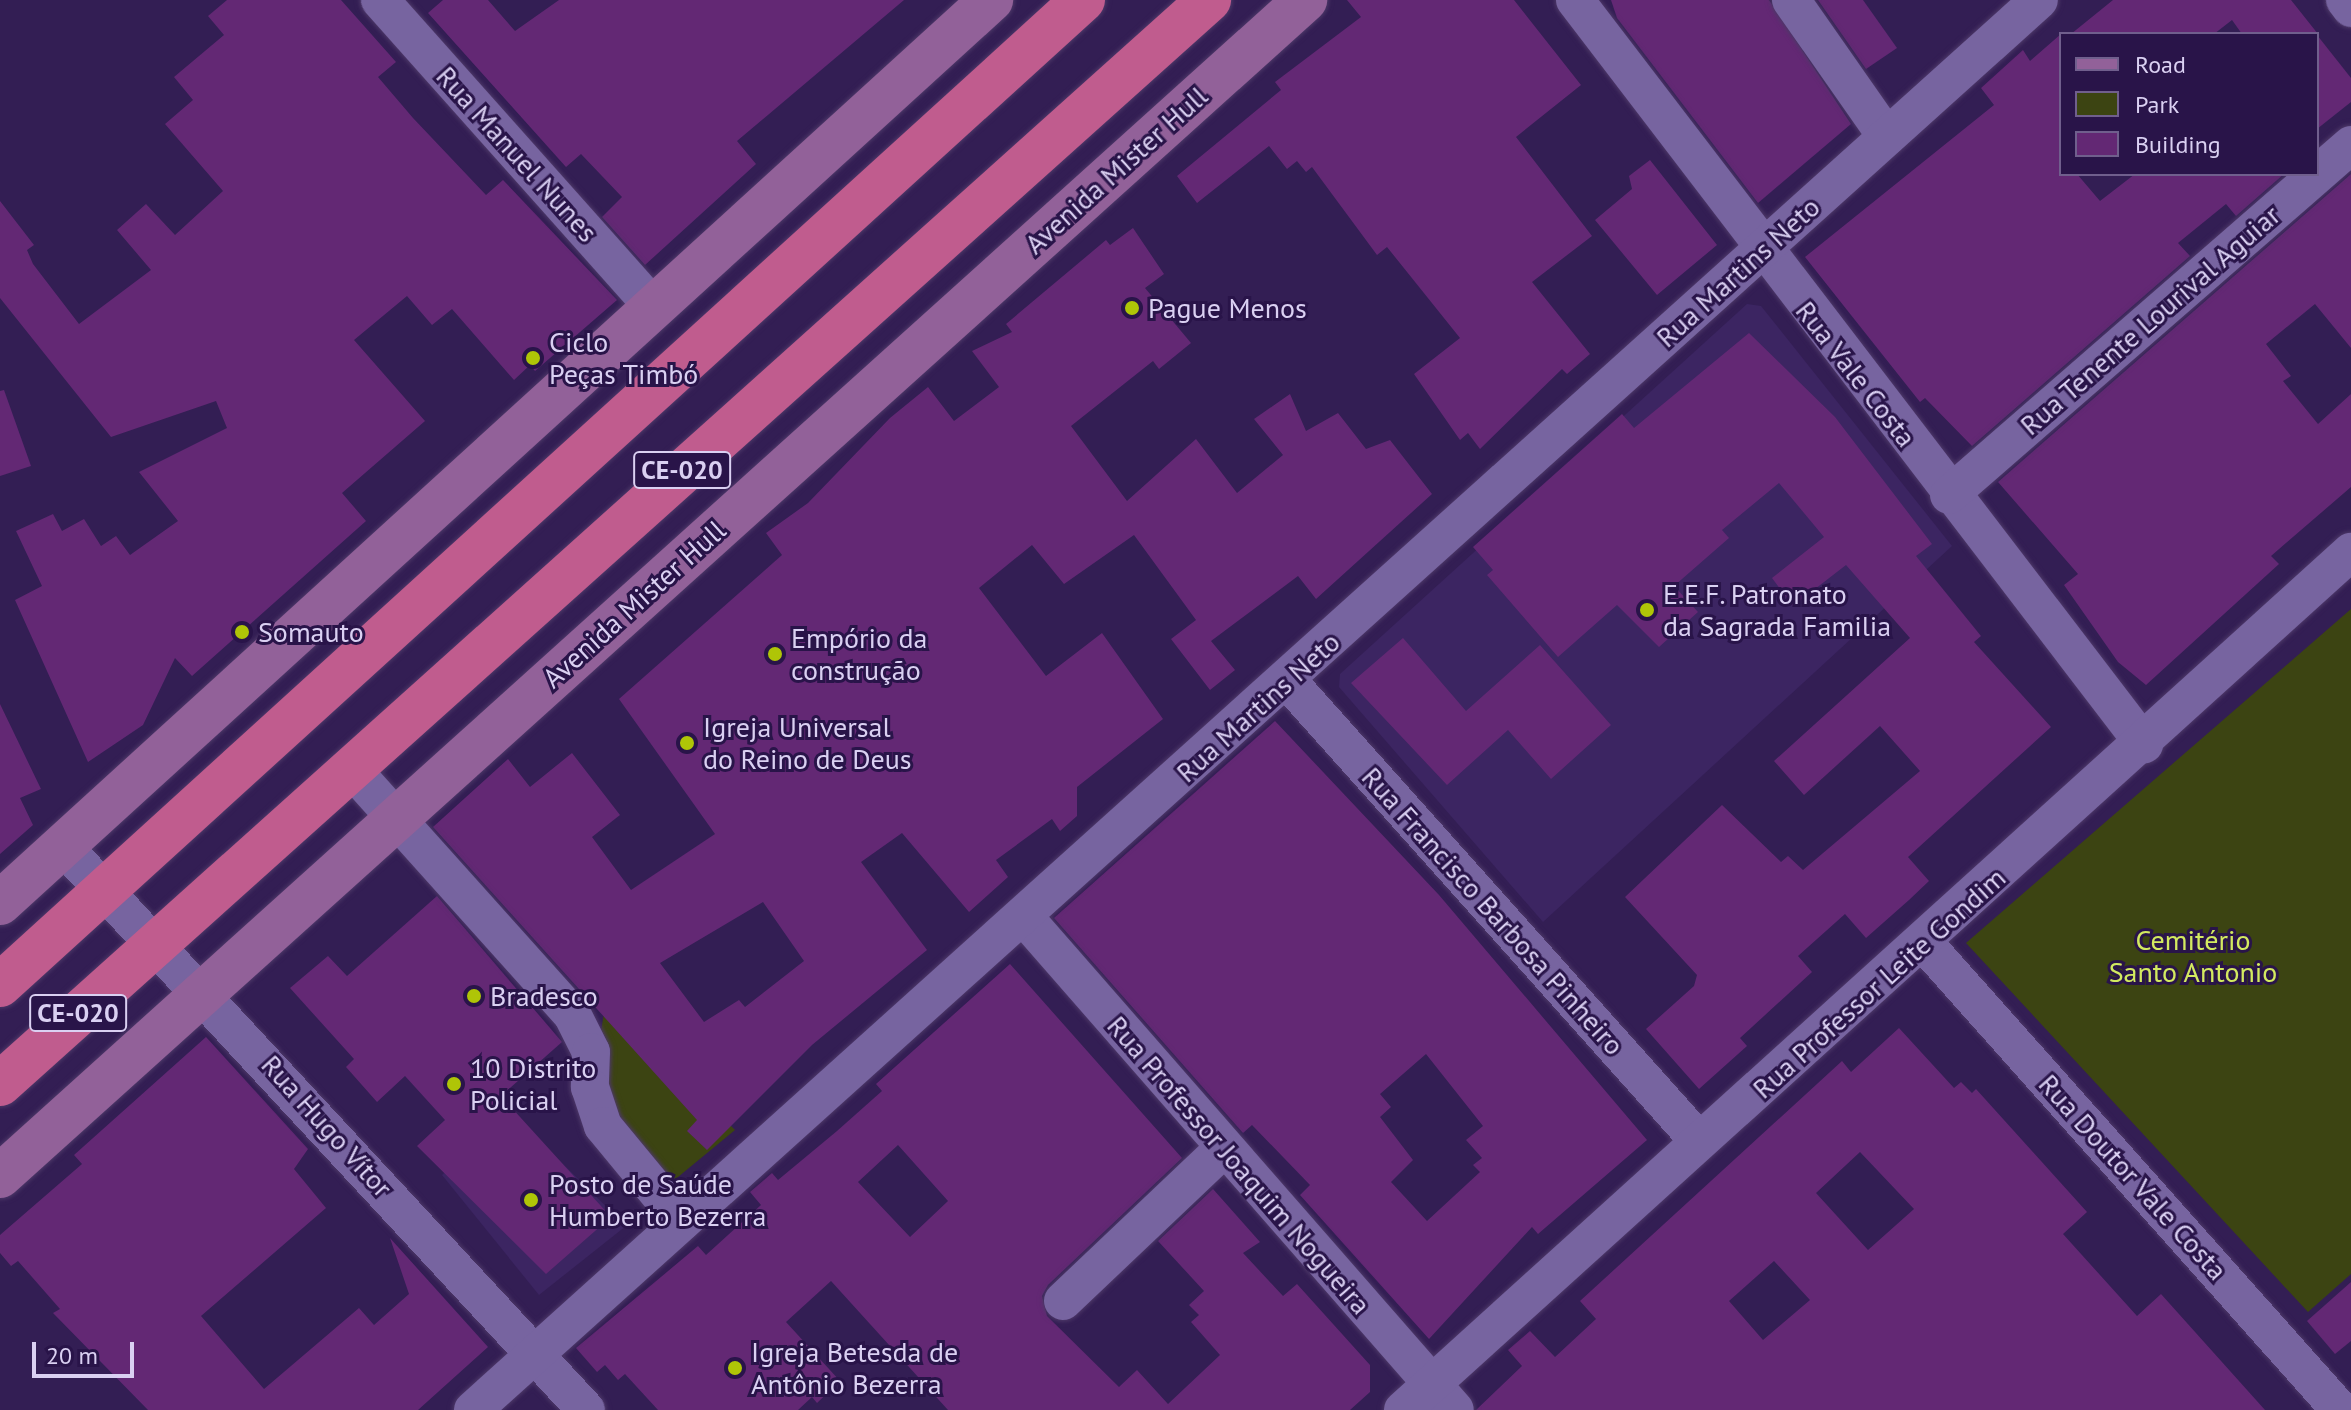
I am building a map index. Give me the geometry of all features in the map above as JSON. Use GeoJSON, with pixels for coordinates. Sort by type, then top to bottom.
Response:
{"type":"FeatureCollection","features":[{"type":"Feature","properties":{"kind":"highway","name":"CE-020"},"geometry":{"type":"LineString","coordinates":[[0,985],[1083,0]]}},
{"type":"Feature","properties":{"kind":"highway","name":"CE-020"},"geometry":{"type":"LineString","coordinates":[[0,1084],[1209,0]]}},
{"type":"Feature","properties":{"kind":"main road"},"geometry":{"type":"LineString","coordinates":[[0,903],[991,0]]}},
{"type":"Feature","properties":{"kind":"main road","name":"Avenida Mister Hull"},"geometry":{"type":"LineString","coordinates":[[0,1176],[1305,0]]}},
{"type":"Feature","properties":{"kind":"street","name":"Rua Manuel Nunes"},"geometry":{"type":"LineString","coordinates":[[380,0],[654,308]]}},
{"type":"Feature","properties":{"kind":"street","name":"Rua Vale Costa"},"geometry":{"type":"LineString","coordinates":[[1575,0],[1761,251],[2144,744]]}},
{"type":"Feature","properties":{"kind":"street"},"geometry":{"type":"LineString","coordinates":[[1791,0],[1887,137]]}},
{"type":"Feature","properties":{"kind":"street","name":"Rua Martins Neto"},"geometry":{"type":"LineString","coordinates":[[473,1410],[1025,918],[2039,0]]}},
{"type":"Feature","properties":{"kind":"street"},"geometry":{"type":"LineString","coordinates":[[2345,0],[2351,8]]}},
{"type":"Feature","properties":{"kind":"street","name":"Rua Tenente Lourival Aguiar"},"geometry":{"type":"LineString","coordinates":[[2319,173],[2351,145]]}},
{"type":"Feature","properties":{"kind":"street","name":"Rua Tenente Lourival Aguiar"},"geometry":{"type":"LineString","coordinates":[[1949,495],[2315,176]]}},
{"type":"Feature","properties":{"kind":"street","name":"Rua Professor Leite Gondim"},"geometry":{"type":"LineString","coordinates":[[1403,1410],[1444,1397],[1699,1141],[1925,944],[2351,552]]}},
{"type":"Feature","properties":{"kind":"street","name":"Rua Francisco Barbosa Pinheiro"},"geometry":{"type":"LineString","coordinates":[[1287,680],[1699,1141]]}},
{"type":"Feature","properties":{"kind":"street"},"geometry":{"type":"LineString","coordinates":[[350,767],[572,1014],[591,1052],[590,1087],[603,1126],[682,1222]]}},
{"type":"Feature","properties":{"kind":"street","name":"Rua Hugo Vítor"},"geometry":{"type":"LineString","coordinates":[[63,846],[203,991],[586,1410]]}},
{"type":"Feature","properties":{"kind":"street","name":"Rua Professor Joaquim Nogueira"},"geometry":{"type":"LineString","coordinates":[[1025,918],[1222,1150],[1444,1397]]}},
{"type":"Feature","properties":{"kind":"street","name":"Rua Doutor Vale Costa"},"geometry":{"type":"LineString","coordinates":[[1925,944],[2337,1402]]}},
{"type":"Feature","properties":{"kind":"street"},"geometry":{"type":"LineString","coordinates":[[1063,1301],[1222,1150]]}},
{"type":"Feature","properties":{"kind":"shaded area","name":"E.E.F. Patronato da Sagrada Familia"},"geometry":{"type":"Polygon","coordinates":[[[1747,304],[1761,306],[1952,546],[1543,922],[1339,687],[1340,674],[1747,304]]]}},
{"type":"Feature","properties":{"kind":"shaded area","name":"Posto de Saúde Humberto Bezerra"},"geometry":{"type":"Polygon","coordinates":[[[511,1113],[626,1226],[539,1295],[442,1175],[511,1113]]]}},
{"type":"Feature","properties":{"kind":"green space","name":"Cemitério Santo Antonio"},"geometry":{"type":"Polygon","coordinates":[[[2351,609],[2351,1274],[2308,1312],[1966,943],[2351,609]]]}},
{"type":"Feature","properties":{"kind":"green space"},"geometry":{"type":"Polygon","coordinates":[[[606,1001],[735,1130],[672,1182],[610,1114],[599,1043],[606,1001]]]}},
{"type":"Feature","properties":{"kind":"building"},"geometry":{"type":"Polygon","coordinates":[[[227,0],[341,0],[396,62],[378,77],[413,118],[486,195],[503,180],[617,300],[535,371],[530,365],[514,380],[452,309],[432,325],[407,296],[354,340],[425,421],[342,493],[366,521],[192,676],[175,658],[143,725],[88,762],[15,600],[42,586],[16,531],[53,514],[62,531],[84,519],[101,546],[116,536],[130,555],[178,521],[139,472],[227,428],[216,401],[111,437],[0,298],[0,201],[34,245],[27,250],[33,264],[79,324],[151,270],[117,230],[146,204],[175,235],[223,191],[165,124],[193,100],[174,77],[224,35],[208,16],[227,0]]]}},
{"type":"Feature","properties":{"kind":"building"},"geometry":{"type":"Polygon","coordinates":[[[443,0],[488,0],[515,31],[559,0],[904,0],[737,141],[756,164],[645,265],[602,217],[622,197],[581,154],[566,167],[428,13],[443,0]]]}},
{"type":"Feature","properties":{"kind":"building"},"geometry":{"type":"Polygon","coordinates":[[[1347,0],[1514,0],[1581,85],[1516,137],[1592,236],[1532,282],[1590,354],[1567,374],[1562,369],[1480,449],[1468,433],[1460,440],[1414,374],[1460,338],[1387,247],[1377,255],[1312,167],[1306,172],[1297,161],[1287,169],[1269,146],[1197,203],[1177,176],[1281,90],[1275,82],[1361,17],[1347,0]]]}},
{"type":"Feature","properties":{"kind":"building"},"geometry":{"type":"Polygon","coordinates":[[[1611,0],[1769,0],[1851,124],[1758,203],[1617,18],[1611,0]]]}},
{"type":"Feature","properties":{"kind":"building"},"geometry":{"type":"Polygon","coordinates":[[[1818,0],[1863,0],[1897,48],[1866,69],[1818,0]]]}},
{"type":"Feature","properties":{"kind":"building"},"geometry":{"type":"Polygon","coordinates":[[[2113,0],[2291,0],[2316,32],[2241,32],[2232,20],[2217,32],[2073,32],[2113,0]]]}},
{"type":"Feature","properties":{"kind":"building"},"geometry":{"type":"Polygon","coordinates":[[[2059,36],[2059,176],[2079,176],[2100,201],[2132,176],[2282,176],[2236,216],[2226,204],[2178,243],[2190,256],[1972,446],[1925,398],[1920,402],[1805,257],[1994,105],[1981,88],[2023,50],[2030,61],[2059,36]]]}},
{"type":"Feature","properties":{"kind":"building"},"geometry":{"type":"Polygon","coordinates":[[[2319,38],[2351,78],[2351,102],[2319,127],[2319,38]]]}},
{"type":"Feature","properties":{"kind":"building"},"geometry":{"type":"Polygon","coordinates":[[[1650,160],[1717,245],[1657,295],[1595,220],[1632,189],[1629,176],[1650,160]]]}},
{"type":"Feature","properties":{"kind":"building"},"geometry":{"type":"Polygon","coordinates":[[[2351,174],[2351,348],[2315,304],[2266,344],[2291,376],[2283,381],[2318,424],[2351,394],[2351,487],[2271,556],[2279,564],[2146,685],[2118,662],[2064,585],[2078,574],[1998,482],[2351,174]]]}},
{"type":"Feature","properties":{"kind":"building"},"geometry":{"type":"Polygon","coordinates":[[[1133,228],[1164,274],[1145,288],[1191,343],[1159,369],[1153,361],[1071,426],[1127,501],[1196,439],[1237,493],[1283,455],[1254,419],[1290,394],[1306,431],[1338,413],[1366,449],[1390,440],[1432,494],[1316,599],[1298,576],[1211,641],[1235,670],[1210,690],[1171,639],[1196,620],[1134,535],[1064,584],[1032,545],[979,588],[1046,676],[1102,633],[1163,719],[1077,787],[1077,816],[1060,831],[1052,819],[996,860],[1008,877],[969,912],[902,833],[861,862],[927,950],[812,1045],[707,1150],[687,1131],[697,1120],[433,827],[508,759],[530,787],[572,753],[620,815],[592,837],[631,890],[715,834],[619,699],[782,555],[766,533],[808,503],[890,418],[928,387],[954,421],[999,387],[972,351],[1012,332],[1006,324],[1106,240],[1110,245],[1133,228]],[[763,902],[660,963],[704,1022],[739,1000],[745,1007],[804,961],[763,902]]]}},
{"type":"Feature","properties":{"kind":"building"},"geometry":{"type":"Polygon","coordinates":[[[1749,333],[1835,417],[1932,544],[1916,556],[1981,636],[1974,642],[2051,727],[1908,857],[1929,881],[1909,900],[1866,938],[1845,914],[1798,956],[1812,972],[1740,1038],[1747,1046],[1699,1089],[1646,1029],[1694,986],[1697,975],[1625,897],[1722,805],[1781,862],[1788,856],[1803,870],[1920,771],[1880,726],[1804,795],[1774,761],[1910,638],[1846,565],[1793,606],[1772,578],[1824,537],[1779,483],[1722,530],[1729,538],[1674,586],[1698,612],[1659,647],[1617,605],[1558,657],[1487,575],[1493,570],[1473,547],[1622,414],[1634,428],[1749,333]]]}},
{"type":"Feature","properties":{"kind":"building"},"geometry":{"type":"Polygon","coordinates":[[[4,390],[31,466],[0,476],[0,391],[4,390]]]}},
{"type":"Feature","properties":{"kind":"building"},"geometry":{"type":"Polygon","coordinates":[[[1403,638],[1466,711],[1540,645],[1611,725],[1551,779],[1508,730],[1447,785],[1351,683],[1403,638]]]}},
{"type":"Feature","properties":{"kind":"building"},"geometry":{"type":"Polygon","coordinates":[[[0,704],[41,789],[20,798],[33,825],[0,854],[0,704]]]}},
{"type":"Feature","properties":{"kind":"building"},"geometry":{"type":"Polygon","coordinates":[[[1275,721],[1439,895],[1647,1140],[1538,1234],[1532,1227],[1429,1339],[1300,1195],[1310,1185],[1252,1125],[1243,1133],[1054,918],[1275,721]],[[1426,1054],[1380,1094],[1391,1107],[1380,1117],[1413,1160],[1391,1182],[1427,1221],[1480,1172],[1473,1165],[1482,1158],[1466,1140],[1483,1126],[1426,1054]]]}},
{"type":"Feature","properties":{"kind":"building"},"geometry":{"type":"Polygon","coordinates":[[[437,896],[562,1042],[501,1096],[611,1217],[546,1274],[417,1146],[445,1120],[405,1076],[377,1102],[346,1067],[354,1059],[290,988],[328,956],[347,976],[437,896]]]}},
{"type":"Feature","properties":{"kind":"building"},"geometry":{"type":"Polygon","coordinates":[[[1010,964],[1182,1158],[1048,1285],[1042,1296],[1047,1316],[1119,1387],[1137,1370],[1168,1404],[1220,1355],[1191,1322],[1199,1315],[1189,1305],[1204,1291],[1158,1241],[1213,1189],[1260,1242],[1243,1253],[1283,1296],[1297,1284],[1370,1365],[1370,1392],[1350,1410],[948,1410],[831,1281],[786,1322],[840,1381],[817,1403],[812,1397],[798,1410],[658,1410],[625,1374],[618,1380],[605,1365],[597,1372],[576,1348],[698,1246],[706,1255],[761,1205],[750,1192],[772,1173],[778,1180],[837,1131],[882,1091],[876,1084],[1010,964]],[[898,1145],[858,1182],[910,1237],[948,1201],[898,1145]]]}},
{"type":"Feature","properties":{"kind":"building"},"geometry":{"type":"Polygon","coordinates":[[[1899,1028],[1954,1088],[1961,1082],[1972,1093],[1976,1089],[2087,1212],[2063,1234],[2137,1316],[2161,1294],[2265,1410],[1476,1410],[1522,1366],[1508,1350],[1530,1331],[1555,1357],[1596,1319],[1580,1301],[1842,1061],[1851,1072],[1899,1028]],[[1860,1152],[1816,1193],[1868,1250],[1914,1209],[1860,1152]],[[1774,1261],[1729,1301],[1763,1340],[1810,1300],[1774,1261]]]}},
{"type":"Feature","properties":{"kind":"building"},"geometry":{"type":"Polygon","coordinates":[[[206,1037],[308,1149],[294,1169],[326,1208],[201,1316],[264,1389],[359,1308],[374,1325],[409,1294],[390,1238],[488,1347],[418,1410],[148,1410],[53,1313],[60,1309],[18,1261],[11,1266],[0,1253],[0,1235],[82,1164],[74,1155],[206,1037]]]}},
{"type":"Feature","properties":{"kind":"building"},"geometry":{"type":"Polygon","coordinates":[[[2351,1282],[2351,1341],[2335,1354],[2307,1321],[2351,1282]]]}},
{"type":"Feature","properties":{"kind":"place","name":"Pague Menos"},"geometry":{"type":"Point","coordinates":[1132,308]}},
{"type":"Feature","properties":{"kind":"place","name":"Ciclo Peças Timbó"},"geometry":{"type":"Point","coordinates":[533,358]}},
{"type":"Feature","properties":{"kind":"place","name":"E.E.F. Patronato da Sagrada Familia"},"geometry":{"type":"Point","coordinates":[1647,610]}},
{"type":"Feature","properties":{"kind":"place","name":"Somauto"},"geometry":{"type":"Point","coordinates":[242,632]}},
{"type":"Feature","properties":{"kind":"place","name":"Empório da construção"},"geometry":{"type":"Point","coordinates":[775,654]}},
{"type":"Feature","properties":{"kind":"place","name":"Igreja Universal do Reino de Deus"},"geometry":{"type":"Point","coordinates":[687,743]}},
{"type":"Feature","properties":{"kind":"place","name":"Bradesco"},"geometry":{"type":"Point","coordinates":[474,996]}},
{"type":"Feature","properties":{"kind":"place","name":"10 Distrito Policial"},"geometry":{"type":"Point","coordinates":[454,1084]}},
{"type":"Feature","properties":{"kind":"place","name":"Posto de Saúde Humberto Bezerra"},"geometry":{"type":"Point","coordinates":[531,1200]}},
{"type":"Feature","properties":{"kind":"place","name":"Igreja Betesda de Antônio Bezerra"},"geometry":{"type":"Point","coordinates":[735,1368]}}]}
